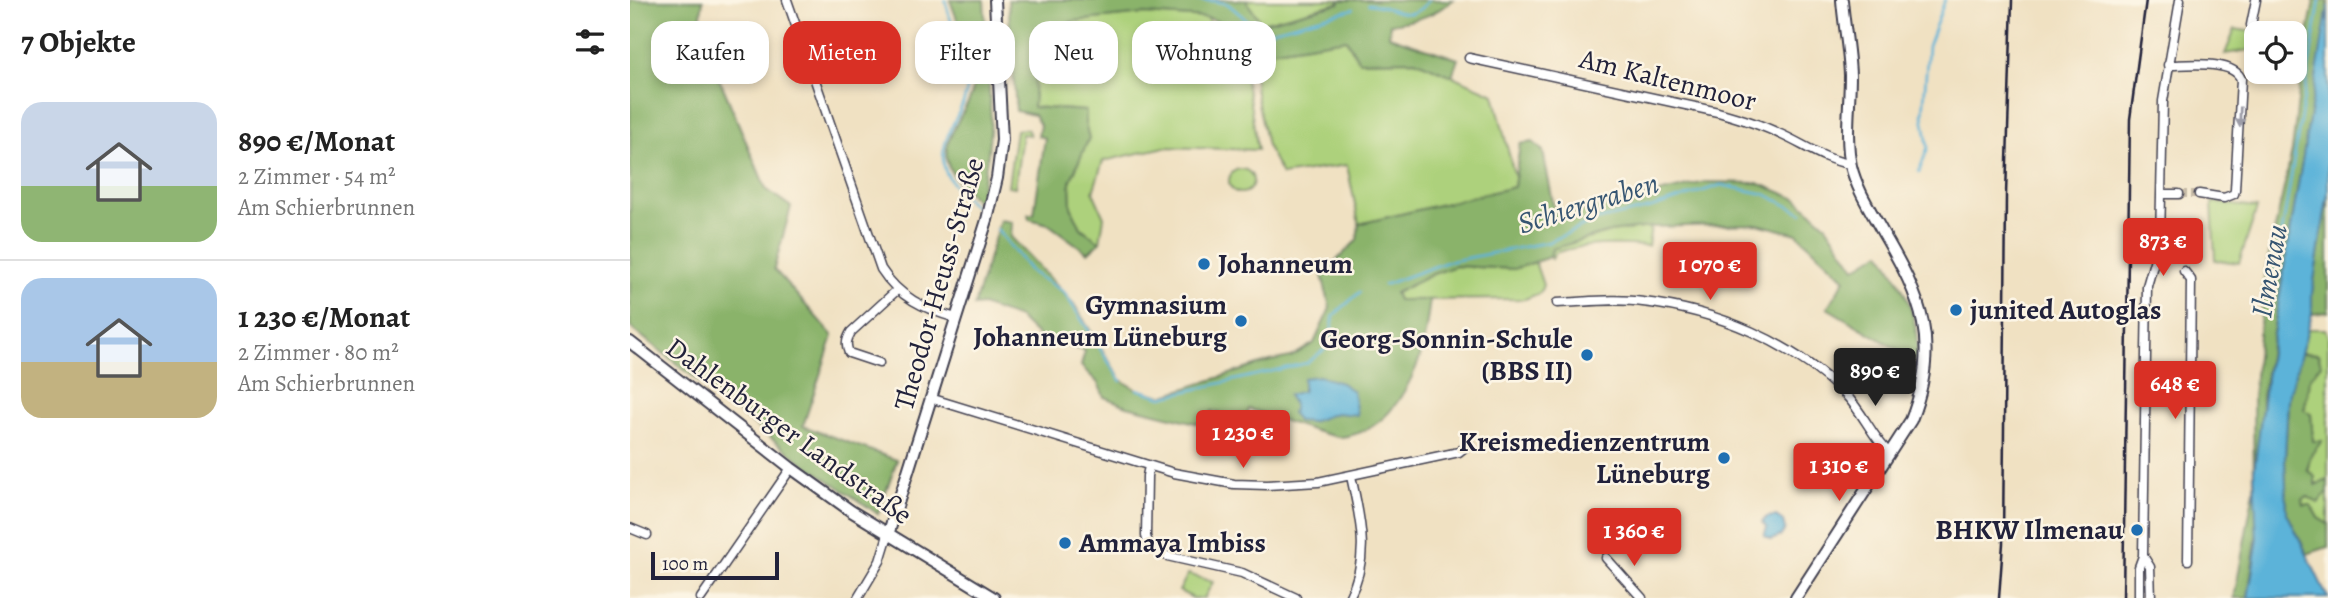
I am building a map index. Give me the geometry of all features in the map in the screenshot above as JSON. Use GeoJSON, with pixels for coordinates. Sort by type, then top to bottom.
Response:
{"type":"FeatureCollection","features":[{"type":"Feature","properties":{"kind":"main road","name":"Theodor-Heuss-Straße"},"geometry":{"type":"LineString","coordinates":[[888,535],[987,220],[1000,159],[1002,120],[995,0]]}},
{"type":"Feature","properties":{"kind":"main road"},"geometry":{"type":"LineString","coordinates":[[1796,598],[1911,420],[1922,393],[1926,351],[1923,322],[1915,292],[1863,198],[1851,164],[1850,71],[1842,0]]}},
{"type":"Feature","properties":{"kind":"main road","name":"Dahlenburger Landstraße"},"geometry":{"type":"LineString","coordinates":[[630,342],[850,511],[994,598]]}},
{"type":"Feature","properties":{"kind":"street"},"geometry":{"type":"LineString","coordinates":[[787,0],[881,269],[897,290],[921,306],[956,318]]}},
{"type":"Feature","properties":{"kind":"street"},"geometry":{"type":"LineString","coordinates":[[2139,598],[2139,567],[2143,556],[2147,286],[2160,241],[2163,101],[2180,0]]}},
{"type":"Feature","properties":{"kind":"street"},"geometry":{"type":"LineString","coordinates":[[2251,21],[2256,0]]}},
{"type":"Feature","properties":{"kind":"street","name":"Am Kaltenmoor"},"geometry":{"type":"LineString","coordinates":[[1469,58],[1751,121],[1823,157],[1851,164]]}},
{"type":"Feature","properties":{"kind":"street"},"geometry":{"type":"LineString","coordinates":[[2168,65],[2230,68],[2238,73],[2241,79],[2235,190],[2230,197],[2224,198],[2199,194]]}},
{"type":"Feature","properties":{"kind":"street"},"geometry":{"type":"LineString","coordinates":[[2161,194],[2179,194]]}},
{"type":"Feature","properties":{"kind":"street"},"geometry":{"type":"LineString","coordinates":[[2184,271],[2191,280],[2188,560]]}},
{"type":"Feature","properties":{"kind":"street"},"geometry":{"type":"LineString","coordinates":[[879,363],[849,353],[846,347],[847,339],[851,332],[897,290]]}},
{"type":"Feature","properties":{"kind":"street"},"geometry":{"type":"LineString","coordinates":[[1558,303],[1641,301],[1688,310],[1754,333],[1788,352],[1836,386],[1857,408],[1890,454]]}},
{"type":"Feature","properties":{"kind":"street"},"geometry":{"type":"LineString","coordinates":[[930,398],[1149,466],[1209,481],[1255,485],[1306,483],[1351,476],[1459,452],[1469,444]]}},
{"type":"Feature","properties":{"kind":"street"},"geometry":{"type":"LineString","coordinates":[[1149,466],[1145,527],[1148,543],[1154,549],[1176,559],[1242,573],[1296,598]]}},
{"type":"Feature","properties":{"kind":"street"},"geometry":{"type":"LineString","coordinates":[[702,598],[791,468]]}},
{"type":"Feature","properties":{"kind":"street"},"geometry":{"type":"LineString","coordinates":[[1349,598],[1359,571],[1363,542],[1351,476]]}},
{"type":"Feature","properties":{"kind":"street"},"geometry":{"type":"LineString","coordinates":[[630,528],[647,535]]}},
{"type":"Feature","properties":{"kind":"street"},"geometry":{"type":"LineString","coordinates":[[858,598],[880,561],[888,535]]}},
{"type":"Feature","properties":{"kind":"street"},"geometry":{"type":"LineString","coordinates":[[2143,556],[2150,567],[2151,598]]}},
{"type":"Feature","properties":{"kind":"street"},"geometry":{"type":"LineString","coordinates":[[1606,558],[1642,598]]}},
{"type":"Feature","properties":{"kind":"green space"},"geometry":{"type":"Polygon","coordinates":[[[630,0],[703,0],[700,21],[651,21],[651,84],[721,84],[766,189],[791,207],[774,269],[833,336],[803,426],[897,460],[878,514],[799,460],[630,327],[630,0]]]}},
{"type":"Feature","properties":{"kind":"green space"},"geometry":{"type":"Polygon","coordinates":[[[950,0],[984,0],[985,21],[958,21],[950,0]]]}},
{"type":"Feature","properties":{"kind":"green space"},"geometry":{"type":"Polygon","coordinates":[[[1008,0],[1245,0],[1261,21],[1217,21],[1208,18],[1144,14],[1074,21],[1029,21],[1029,84],[1035,84],[1033,107],[1086,111],[1085,123],[1089,138],[1070,182],[1071,207],[1081,228],[1100,242],[1088,253],[1048,224],[1029,219],[1028,214],[1034,214],[1045,138],[1038,136],[1040,125],[1034,115],[1016,111],[1015,21],[1010,21],[1008,0]]]}},
{"type":"Feature","properties":{"kind":"green space"},"geometry":{"type":"Polygon","coordinates":[[[1245,0],[1341,2],[1270,21],[1261,21],[1245,0]]]}},
{"type":"Feature","properties":{"kind":"green space"},"geometry":{"type":"Polygon","coordinates":[[[1339,0],[1453,0],[1424,17],[1390,24],[1389,36],[1458,59],[1452,76],[1415,60],[1359,61],[1346,39],[1276,50],[1276,21],[1270,21],[1340,3],[1339,0]]]}},
{"type":"Feature","properties":{"kind":"green space"},"geometry":{"type":"Polygon","coordinates":[[[2314,0],[2328,0],[2262,397],[2260,509],[2248,598],[2234,598],[2254,490],[2253,397],[2265,274],[2292,151],[2300,84],[2307,84],[2307,39],[2314,0]]]}},
{"type":"Feature","properties":{"kind":"green space"},"geometry":{"type":"Polygon","coordinates":[[[1144,14],[1208,18],[1209,21],[1132,21],[1132,84],[1246,84],[1258,150],[1165,147],[1103,161],[1093,192],[1104,217],[1100,242],[1081,228],[1071,207],[1070,182],[1089,138],[1085,123],[1086,111],[1033,107],[1035,84],[1118,84],[1118,21],[1074,21],[1144,14]]]}},
{"type":"Feature","properties":{"kind":"green space"},"geometry":{"type":"Polygon","coordinates":[[[2235,29],[2244,30],[2244,51],[2225,54],[2235,29]]]}},
{"type":"Feature","properties":{"kind":"green space"},"geometry":{"type":"Polygon","coordinates":[[[1346,39],[1359,61],[1415,60],[1494,94],[1515,178],[1514,187],[1359,224],[1347,165],[1282,175],[1267,146],[1255,84],[1276,84],[1276,50],[1346,39]]]}},
{"type":"Feature","properties":{"kind":"green space"},"geometry":{"type":"Polygon","coordinates":[[[973,84],[989,84],[991,120],[979,203],[956,179],[947,160],[949,139],[973,84]]]}},
{"type":"Feature","properties":{"kind":"green space"},"geometry":{"type":"Polygon","coordinates":[[[1027,129],[1030,135],[1022,134],[1015,187],[1008,186],[1016,130],[1027,129]]]}},
{"type":"Feature","properties":{"kind":"green space"},"geometry":{"type":"Polygon","coordinates":[[[1533,142],[1543,151],[1555,213],[1570,214],[1705,182],[1758,183],[1797,199],[1825,224],[1855,268],[1881,252],[1909,303],[1916,330],[1917,361],[1827,308],[1845,279],[1797,234],[1757,224],[1651,227],[1610,232],[1552,249],[1550,257],[1514,269],[1456,266],[1395,293],[1398,300],[1430,300],[1418,363],[1406,389],[1390,412],[1368,429],[1341,437],[1249,409],[1245,420],[1212,411],[1208,426],[1127,406],[1104,397],[1098,383],[1081,366],[1085,351],[1041,339],[1019,318],[982,305],[974,306],[1000,220],[1012,222],[1011,237],[1074,304],[1121,380],[1137,389],[1162,396],[1270,361],[1291,357],[1314,343],[1330,308],[1322,275],[1357,240],[1359,224],[1514,187],[1520,144],[1533,142]]]}},
{"type":"Feature","properties":{"kind":"green space"},"geometry":{"type":"Polygon","coordinates":[[[1241,169],[1249,173],[1253,181],[1249,189],[1241,193],[1233,189],[1229,181],[1233,173],[1241,169]]]}},
{"type":"Feature","properties":{"kind":"green space"},"geometry":{"type":"Polygon","coordinates":[[[2328,193],[2328,312],[2312,314],[2312,293],[2328,193]]]}},
{"type":"Feature","properties":{"kind":"green space"},"geometry":{"type":"Polygon","coordinates":[[[2212,202],[2257,208],[2239,263],[2215,260],[2212,202]]]}},
{"type":"Feature","properties":{"kind":"green space"},"geometry":{"type":"Polygon","coordinates":[[[1651,227],[1648,246],[1589,246],[1555,253],[1552,259],[1550,257],[1552,249],[1610,232],[1651,227]]]}},
{"type":"Feature","properties":{"kind":"green space"},"geometry":{"type":"Polygon","coordinates":[[[1535,262],[1543,285],[1540,293],[1525,299],[1398,300],[1395,293],[1456,266],[1514,269],[1535,262]]]}},
{"type":"Feature","properties":{"kind":"green space"},"geometry":{"type":"Polygon","coordinates":[[[2308,329],[2325,329],[2328,337],[2328,480],[2314,485],[2308,467],[2313,452],[2321,441],[2313,441],[2311,414],[2304,411],[2318,354],[2301,353],[2308,329]]]}},
{"type":"Feature","properties":{"kind":"green space"},"geometry":{"type":"Polygon","coordinates":[[[2301,353],[2318,354],[2321,364],[2310,378],[2304,410],[2311,414],[2313,441],[2322,441],[2311,455],[2307,470],[2315,477],[2315,485],[2328,480],[2328,492],[2318,503],[2308,497],[2302,500],[2303,505],[2311,505],[2318,518],[2328,524],[2328,547],[2307,554],[2287,513],[2285,459],[2288,400],[2301,353]]]}},
{"type":"Feature","properties":{"kind":"green space"},"geometry":{"type":"Polygon","coordinates":[[[2328,492],[2328,524],[2318,518],[2311,505],[2303,506],[2302,499],[2328,492]]]}},
{"type":"Feature","properties":{"kind":"green space"},"geometry":{"type":"Polygon","coordinates":[[[1188,574],[1213,582],[1204,598],[1193,598],[1179,591],[1188,574]]]}},
{"type":"Feature","properties":{"kind":"water"},"geometry":{"type":"Polygon","coordinates":[[[2328,6],[2328,193],[2312,293],[2312,314],[2288,400],[2285,459],[2287,513],[2328,598],[2248,598],[2257,544],[2254,471],[2267,371],[2328,6]]]}},
{"type":"Feature","properties":{"kind":"water"},"geometry":{"type":"Polygon","coordinates":[[[1319,376],[1341,383],[1353,391],[1357,415],[1336,413],[1311,422],[1297,421],[1292,413],[1294,405],[1288,395],[1303,391],[1303,378],[1319,376]]]}},
{"type":"Feature","properties":{"kind":"water"},"geometry":{"type":"Polygon","coordinates":[[[1776,516],[1783,521],[1785,529],[1781,536],[1771,540],[1764,536],[1767,528],[1762,522],[1767,517],[1776,516]]]}},
{"type":"Feature","properties":{"kind":"waterway","name":"Schiergraben"},"geometry":{"type":"LineString","coordinates":[[945,0],[968,80],[963,104],[946,140],[943,163],[951,182],[978,210]]}},
{"type":"Feature","properties":{"kind":"waterway"},"geometry":{"type":"LineString","coordinates":[[1190,0],[1228,4],[1262,33],[1353,9]]}},
{"type":"Feature","properties":{"kind":"waterway"},"geometry":{"type":"LineString","coordinates":[[1368,4],[1407,13],[1421,8],[1429,0]]}},
{"type":"Feature","properties":{"kind":"waterway","name":"Schiergraben"},"geometry":{"type":"LineString","coordinates":[[1919,172],[1928,147],[1923,115],[1928,46],[1945,0]]}},
{"type":"Feature","properties":{"kind":"waterway","name":"Ilmenau"},"geometry":{"type":"LineString","coordinates":[[2272,293],[2320,0]]}},
{"type":"Feature","properties":{"kind":"waterway","name":"Schiergraben"},"geometry":{"type":"LineString","coordinates":[[1384,285],[1447,262],[1549,242],[1594,221],[1651,208],[1721,185],[1765,194],[1802,213]]}},
{"type":"Feature","properties":{"kind":"waterway","name":"Schiergraben"},"geometry":{"type":"LineString","coordinates":[[997,229],[1031,272],[1064,292],[1121,381]]}},
{"type":"Feature","properties":{"kind":"waterway","name":"Schiergraben"},"geometry":{"type":"LineString","coordinates":[[1137,389],[1162,397],[1307,363],[1329,346],[1334,315],[1360,292]]}},
{"type":"Feature","properties":{"kind":"tunnel"},"geometry":{"type":"LineString","coordinates":[[2179,194],[2199,194]]}},
{"type":"Feature","properties":{"kind":"railway"},"geometry":{"type":"LineString","coordinates":[[1999,598],[2003,543],[2006,195],[2012,0]]}},
{"type":"Feature","properties":{"kind":"railway"},"geometry":{"type":"LineString","coordinates":[[2123,598],[2130,119],[2146,0]]}},
{"type":"Feature","properties":{"kind":"place","name":"Johanneum"},"geometry":{"type":"Point","coordinates":[1204,264]}},
{"type":"Feature","properties":{"kind":"place","name":"junited Autoglas"},"geometry":{"type":"Point","coordinates":[1956,310]}},
{"type":"Feature","properties":{"kind":"place","name":"Gymnasium Johanneum Lüneburg"},"geometry":{"type":"Point","coordinates":[1241,321]}},
{"type":"Feature","properties":{"kind":"place","name":"Georg-Sonnin-Schule (BBS II)"},"geometry":{"type":"Point","coordinates":[1587,355]}},
{"type":"Feature","properties":{"kind":"place","name":"Kreismedienzentrum Lüneburg"},"geometry":{"type":"Point","coordinates":[1724,458]}},
{"type":"Feature","properties":{"kind":"place","name":"BHKW Ilmenau"},"geometry":{"type":"Point","coordinates":[2137,530]}},
{"type":"Feature","properties":{"kind":"place","name":"Ammaya Imbiss"},"geometry":{"type":"Point","coordinates":[1065,543]}}]}
